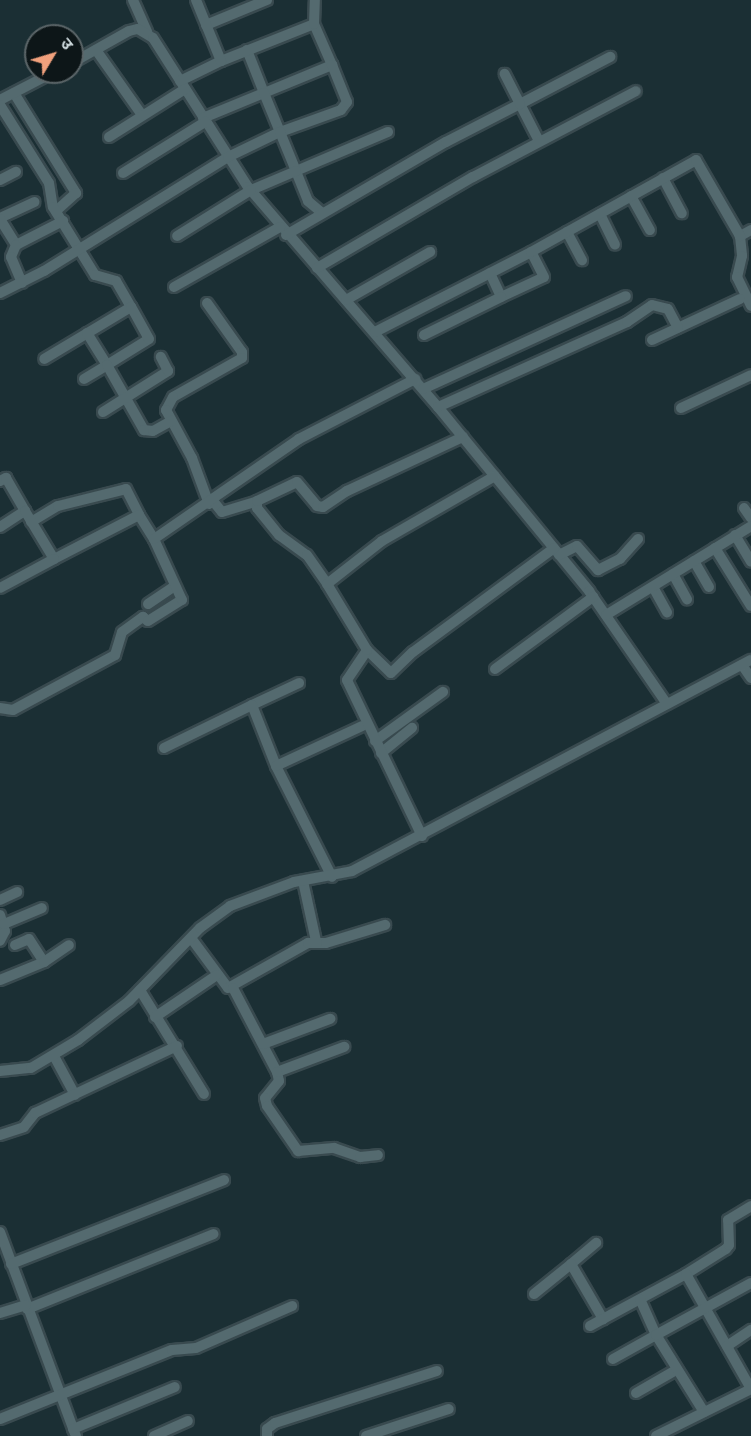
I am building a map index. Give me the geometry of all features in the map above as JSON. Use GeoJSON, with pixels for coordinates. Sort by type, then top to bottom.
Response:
{"type":"FeatureCollection","features":[{"type":"Feature","properties":{"kind":"street"},"geometry":{"type":"LineString","coordinates":[[133,0],[147,32],[251,190],[283,231],[415,379],[557,551],[606,615],[667,704]]}},
{"type":"Feature","properties":{"kind":"street"},"geometry":{"type":"LineString","coordinates":[[196,0],[220,61]]}},
{"type":"Feature","properties":{"kind":"street"},"geometry":{"type":"LineString","coordinates":[[206,25],[267,0]]}},
{"type":"Feature","properties":{"kind":"street"},"geometry":{"type":"LineString","coordinates":[[0,293],[22,283],[228,157],[280,132],[344,109],[347,102],[314,24],[315,0]]}},
{"type":"Feature","properties":{"kind":"street"},"geometry":{"type":"LineString","coordinates":[[109,136],[220,61],[314,24]]}},
{"type":"Feature","properties":{"kind":"street"},"geometry":{"type":"LineString","coordinates":[[84,57],[129,31],[147,32]]}},
{"type":"Feature","properties":{"kind":"street"},"geometry":{"type":"LineString","coordinates":[[247,50],[308,201],[321,213]]}},
{"type":"Feature","properties":{"kind":"street"},"geometry":{"type":"LineString","coordinates":[[96,51],[142,115]]}},
{"type":"Feature","properties":{"kind":"street"},"geometry":{"type":"LineString","coordinates":[[174,287],[321,213],[610,57]]}},
{"type":"Feature","properties":{"kind":"street"},"geometry":{"type":"LineString","coordinates":[[123,173],[204,120],[332,65]]}},
{"type":"Feature","properties":{"kind":"street"},"geometry":{"type":"LineString","coordinates":[[505,74],[539,141]]}},
{"type":"Feature","properties":{"kind":"street"},"geometry":{"type":"LineString","coordinates":[[0,100],[31,84]]}},
{"type":"Feature","properties":{"kind":"street"},"geometry":{"type":"LineString","coordinates":[[317,268],[539,141],[636,92]]}},
{"type":"Feature","properties":{"kind":"street"},"geometry":{"type":"LineString","coordinates":[[14,93],[76,193],[60,216],[16,245],[11,257],[22,283]]}},
{"type":"Feature","properties":{"kind":"street"},"geometry":{"type":"LineString","coordinates":[[0,105],[49,183],[60,216],[98,278],[116,281],[149,339],[84,378]]}},
{"type":"Feature","properties":{"kind":"street"},"geometry":{"type":"LineString","coordinates":[[177,236],[251,190],[388,132]]}},
{"type":"Feature","properties":{"kind":"street"},"geometry":{"type":"LineString","coordinates":[[375,332],[531,252],[696,160],[740,236],[742,256],[737,277],[751,306]]}},
{"type":"Feature","properties":{"kind":"street"},"geometry":{"type":"LineString","coordinates":[[0,180],[16,172]]}},
{"type":"Feature","properties":{"kind":"street"},"geometry":{"type":"LineString","coordinates":[[663,178],[682,213]]}},
{"type":"Feature","properties":{"kind":"street"},"geometry":{"type":"LineString","coordinates":[[631,196],[650,230]]}},
{"type":"Feature","properties":{"kind":"street"},"geometry":{"type":"LineString","coordinates":[[16,245],[0,218],[34,202]]}},
{"type":"Feature","properties":{"kind":"street"},"geometry":{"type":"LineString","coordinates":[[600,214],[615,245]]}},
{"type":"Feature","properties":{"kind":"street"},"geometry":{"type":"LineString","coordinates":[[740,236],[751,230]]}},
{"type":"Feature","properties":{"kind":"street"},"geometry":{"type":"LineString","coordinates":[[567,232],[582,260]]}},
{"type":"Feature","properties":{"kind":"street"},"geometry":{"type":"LineString","coordinates":[[346,300],[430,252]]}},
{"type":"Feature","properties":{"kind":"street"},"geometry":{"type":"LineString","coordinates":[[424,335],[544,277],[531,252]]}},
{"type":"Feature","properties":{"kind":"street"},"geometry":{"type":"LineString","coordinates":[[490,273],[501,297]]}},
{"type":"Feature","properties":{"kind":"street"},"geometry":{"type":"LineString","coordinates":[[423,389],[626,296]]}},
{"type":"Feature","properties":{"kind":"street"},"geometry":{"type":"LineString","coordinates":[[652,340],[740,299]]}},
{"type":"Feature","properties":{"kind":"street"},"geometry":{"type":"LineString","coordinates":[[207,303],[243,355],[170,400],[166,410],[192,458],[211,503],[222,512],[257,501],[297,482],[317,506],[323,507],[347,491],[463,437]]}},
{"type":"Feature","properties":{"kind":"street"},"geometry":{"type":"LineString","coordinates":[[438,407],[627,322],[652,305],[668,309],[678,328]]}},
{"type":"Feature","properties":{"kind":"street"},"geometry":{"type":"LineString","coordinates":[[44,359],[131,307]]}},
{"type":"Feature","properties":{"kind":"street"},"geometry":{"type":"LineString","coordinates":[[87,333],[144,430],[153,431],[171,421]]}},
{"type":"Feature","properties":{"kind":"street"},"geometry":{"type":"LineString","coordinates":[[103,411],[168,370],[161,357]]}},
{"type":"Feature","properties":{"kind":"street"},"geometry":{"type":"LineString","coordinates":[[681,408],[751,375]]}},
{"type":"Feature","properties":{"kind":"street"},"geometry":{"type":"LineString","coordinates":[[154,538],[211,503],[299,439],[415,379]]}},
{"type":"Feature","properties":{"kind":"street"},"geometry":{"type":"LineString","coordinates":[[327,584],[382,541],[495,476]]}},
{"type":"Feature","properties":{"kind":"street"},"geometry":{"type":"LineString","coordinates":[[0,482],[6,478],[54,559]]}},
{"type":"Feature","properties":{"kind":"street"},"geometry":{"type":"LineString","coordinates":[[0,708],[13,710],[115,655],[122,632],[143,617],[148,621],[182,600],[154,538],[126,489],[58,506],[31,522]]}},
{"type":"Feature","properties":{"kind":"street"},"geometry":{"type":"LineString","coordinates":[[257,501],[257,508],[279,535],[307,555],[367,650],[391,674],[413,651],[557,551],[577,546],[598,570],[620,559],[638,539]]}},
{"type":"Feature","properties":{"kind":"street"},"geometry":{"type":"LineString","coordinates":[[744,508],[751,518]]}},
{"type":"Feature","properties":{"kind":"street"},"geometry":{"type":"LineString","coordinates":[[0,527],[25,511]]}},
{"type":"Feature","properties":{"kind":"street"},"geometry":{"type":"LineString","coordinates":[[0,588],[139,515]]}},
{"type":"Feature","properties":{"kind":"street"},"geometry":{"type":"LineString","coordinates":[[606,615],[751,526]]}},
{"type":"Feature","properties":{"kind":"street"},"geometry":{"type":"LineString","coordinates":[[735,535],[751,562]]}},
{"type":"Feature","properties":{"kind":"street"},"geometry":{"type":"LineString","coordinates":[[715,548],[751,606]]}},
{"type":"Feature","properties":{"kind":"street"},"geometry":{"type":"LineString","coordinates":[[694,561],[709,587]]}},
{"type":"Feature","properties":{"kind":"street"},"geometry":{"type":"LineString","coordinates":[[673,574],[687,599]]}},
{"type":"Feature","properties":{"kind":"street"},"geometry":{"type":"LineString","coordinates":[[148,604],[175,586]]}},
{"type":"Feature","properties":{"kind":"street"},"geometry":{"type":"LineString","coordinates":[[653,587],[668,612]]}},
{"type":"Feature","properties":{"kind":"street"},"geometry":{"type":"LineString","coordinates":[[495,669],[593,597]]}},
{"type":"Feature","properties":{"kind":"street"},"geometry":{"type":"LineString","coordinates":[[367,650],[347,680],[422,836]]}},
{"type":"Feature","properties":{"kind":"street"},"geometry":{"type":"LineString","coordinates":[[0,1071],[31,1068],[54,1056],[140,990],[191,938],[230,906],[303,881],[332,877],[352,871],[422,836],[516,782],[746,662],[751,678]]}},
{"type":"Feature","properties":{"kind":"street"},"geometry":{"type":"LineString","coordinates":[[164,748],[299,683]]}},
{"type":"Feature","properties":{"kind":"street"},"geometry":{"type":"LineString","coordinates":[[375,741],[443,692]]}},
{"type":"Feature","properties":{"kind":"street"},"geometry":{"type":"LineString","coordinates":[[252,705],[276,766],[332,877]]}},
{"type":"Feature","properties":{"kind":"street"},"geometry":{"type":"LineString","coordinates":[[276,766],[362,726]]}},
{"type":"Feature","properties":{"kind":"street"},"geometry":{"type":"LineString","coordinates":[[381,753],[412,728]]}},
{"type":"Feature","properties":{"kind":"street"},"geometry":{"type":"LineString","coordinates":[[303,881],[316,941]]}},
{"type":"Feature","properties":{"kind":"street"},"geometry":{"type":"LineString","coordinates":[[0,900],[17,892]]}},
{"type":"Feature","properties":{"kind":"street"},"geometry":{"type":"LineString","coordinates":[[0,941],[2,920],[42,908]]}},
{"type":"Feature","properties":{"kind":"street"},"geometry":{"type":"LineString","coordinates":[[232,988],[316,941],[326,943],[385,925]]}},
{"type":"Feature","properties":{"kind":"street"},"geometry":{"type":"LineString","coordinates":[[191,938],[217,975],[228,988],[232,988],[263,1044],[279,1081],[265,1098],[267,1106],[298,1151],[334,1148],[360,1157],[378,1155]]}},
{"type":"Feature","properties":{"kind":"street"},"geometry":{"type":"LineString","coordinates":[[15,945],[29,939],[44,962]]}},
{"type":"Feature","properties":{"kind":"street"},"geometry":{"type":"LineString","coordinates":[[0,980],[44,962],[69,945]]}},
{"type":"Feature","properties":{"kind":"street"},"geometry":{"type":"LineString","coordinates":[[155,1017],[217,975]]}},
{"type":"Feature","properties":{"kind":"street"},"geometry":{"type":"LineString","coordinates":[[140,990],[155,1017],[177,1046],[204,1094]]}},
{"type":"Feature","properties":{"kind":"street"},"geometry":{"type":"LineString","coordinates":[[263,1044],[330,1019]]}},
{"type":"Feature","properties":{"kind":"street"},"geometry":{"type":"LineString","coordinates":[[0,1135],[24,1127],[35,1113],[177,1046]]}},
{"type":"Feature","properties":{"kind":"street"},"geometry":{"type":"LineString","coordinates":[[277,1072],[344,1047]]}},
{"type":"Feature","properties":{"kind":"street"},"geometry":{"type":"LineString","coordinates":[[54,1056],[75,1095]]}},
{"type":"Feature","properties":{"kind":"street"},"geometry":{"type":"LineString","coordinates":[[11,1264],[224,1180]]}},
{"type":"Feature","properties":{"kind":"street"},"geometry":{"type":"LineString","coordinates":[[590,1326],[686,1274],[726,1249],[729,1245],[728,1220],[751,1206]]}},
{"type":"Feature","properties":{"kind":"street"},"geometry":{"type":"LineString","coordinates":[[0,1232],[2,1246],[11,1264],[75,1433],[175,1387]]}},
{"type":"Feature","properties":{"kind":"street"},"geometry":{"type":"LineString","coordinates":[[0,1313],[26,1307],[214,1234]]}},
{"type":"Feature","properties":{"kind":"street"},"geometry":{"type":"LineString","coordinates":[[534,1294],[596,1243]]}},
{"type":"Feature","properties":{"kind":"street"},"geometry":{"type":"LineString","coordinates":[[571,1264],[603,1319]]}},
{"type":"Feature","properties":{"kind":"street"},"geometry":{"type":"LineString","coordinates":[[656,1436],[751,1389],[686,1274]]}},
{"type":"Feature","properties":{"kind":"street"},"geometry":{"type":"LineString","coordinates":[[613,1359],[751,1283]]}},
{"type":"Feature","properties":{"kind":"street"},"geometry":{"type":"LineString","coordinates":[[640,1299],[656,1335],[704,1412]]}},
{"type":"Feature","properties":{"kind":"street"},"geometry":{"type":"LineString","coordinates":[[0,1419],[172,1350],[196,1348],[292,1306]]}},
{"type":"Feature","properties":{"kind":"street"},"geometry":{"type":"LineString","coordinates":[[727,1346],[751,1330]]}},
{"type":"Feature","properties":{"kind":"street"},"geometry":{"type":"LineString","coordinates":[[636,1393],[676,1370]]}},
{"type":"Feature","properties":{"kind":"street"},"geometry":{"type":"LineString","coordinates":[[264,1435],[274,1424],[437,1371]]}},
{"type":"Feature","properties":{"kind":"street"},"geometry":{"type":"LineString","coordinates":[[366,1436],[449,1409]]}},
{"type":"Feature","properties":{"kind":"street"},"geometry":{"type":"LineString","coordinates":[[154,1436],[188,1421]]}}]}
